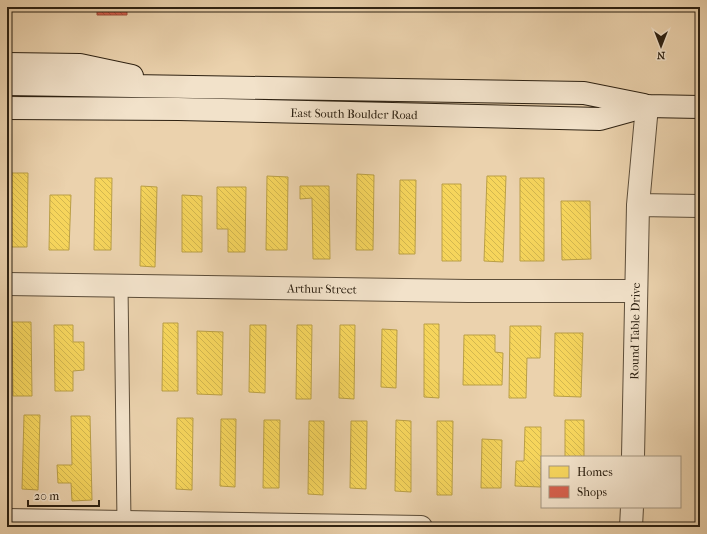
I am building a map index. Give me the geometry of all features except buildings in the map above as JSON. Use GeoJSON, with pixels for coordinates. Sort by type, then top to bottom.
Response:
{"type":"FeatureCollection","features":[{"type":"Feature","properties":{"kind":"main road"},"geometry":{"type":"LineString","coordinates":[[7,64],[80,65],[182,87]]}},
{"type":"Feature","properties":{"kind":"main road"},"geometry":{"type":"LineString","coordinates":[[7,84],[584,93],[647,106]]}},
{"type":"Feature","properties":{"kind":"main road","name":"East South Boulder Road"},"geometry":{"type":"LineString","coordinates":[[7,108],[178,109],[600,119],[647,106],[700,107]]}},
{"type":"Feature","properties":{"kind":"main road","name":"Round Table Drive"},"geometry":{"type":"LineString","coordinates":[[633,456],[638,205],[647,106]]}},
{"type":"Feature","properties":{"kind":"main road"},"geometry":{"type":"LineString","coordinates":[[638,205],[700,206]]}},
{"type":"Feature","properties":{"kind":"main road","name":"Arthur Street"},"geometry":{"type":"LineString","coordinates":[[7,284],[468,291],[636,291]]}},
{"type":"Feature","properties":{"kind":"main road"},"geometry":{"type":"LineString","coordinates":[[631,527],[632,508]]}},
{"type":"Feature","properties":{"kind":"main road"},"geometry":{"type":"LineString","coordinates":[[7,520],[421,527]]}},
{"type":"Feature","properties":{"kind":"lane"},"geometry":{"type":"LineString","coordinates":[[121,286],[124,522]]}}]}
